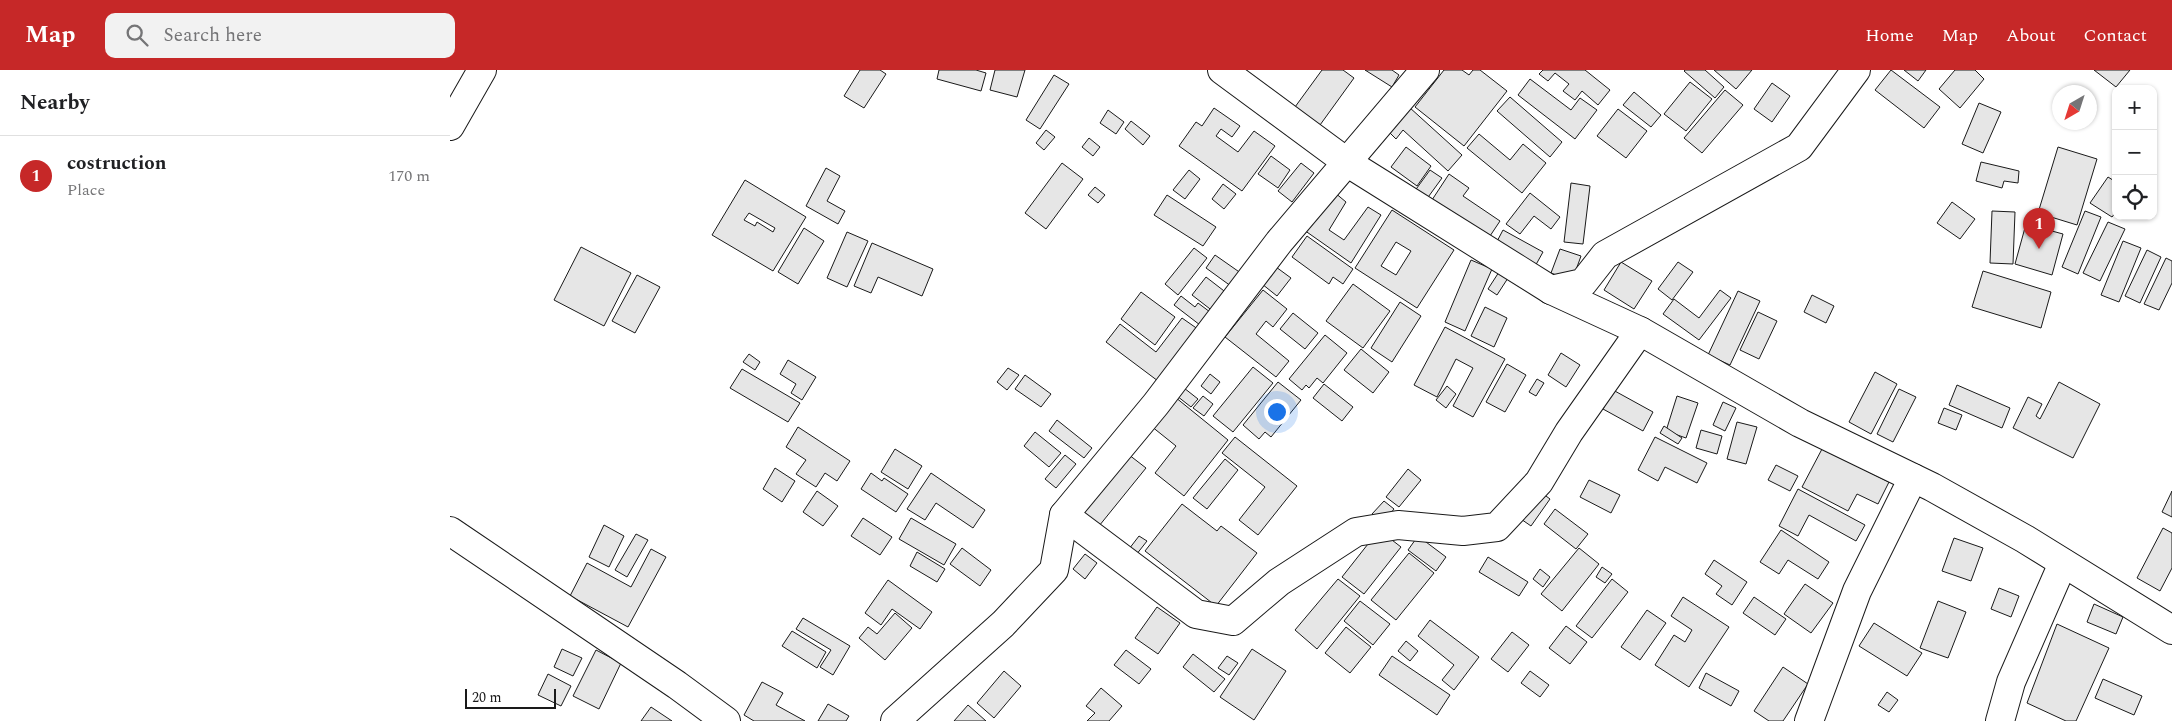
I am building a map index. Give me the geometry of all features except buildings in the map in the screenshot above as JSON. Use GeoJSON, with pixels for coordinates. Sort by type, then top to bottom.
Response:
{"type":"FeatureCollection","features":[{"type":"Feature","properties":{"kind":"street"},"geometry":{"type":"LineString","coordinates":[[450,126],[482,70]]}},
{"type":"Feature","properties":{"kind":"street"},"geometry":{"type":"LineString","coordinates":[[1222,70],[1348,163],[1551,290],[1640,331],[1800,423],[1913,478],[2025,539],[2172,630]]}},
{"type":"Feature","properties":{"kind":"street"},"geometry":{"type":"LineString","coordinates":[[895,721],[1003,624],[1054,570],[1064,515],[1156,404],[1279,242],[1425,70]]}},
{"type":"Feature","properties":{"kind":"street"},"geometry":{"type":"LineString","coordinates":[[1551,290],[1583,283],[1605,255],[1799,147],[1856,70]]}},
{"type":"Feature","properties":{"kind":"street"},"geometry":{"type":"LineString","coordinates":[[1064,515],[1196,614],[1233,621],[1279,582],[1356,532],[1398,525],[1463,531],[1497,526],[1539,482],[1569,432],[1640,331]]}},
{"type":"Feature","properties":{"kind":"street"},"geometry":{"type":"LineString","coordinates":[[1808,721],[1857,591],[1913,478]]}},
{"type":"Feature","properties":{"kind":"street"},"geometry":{"type":"LineString","coordinates":[[450,531],[677,685],[726,721]]}},
{"type":"Feature","properties":{"kind":"street"},"geometry":{"type":"LineString","coordinates":[[2000,721],[2011,682],[2063,562]]}},
{"type":"Feature","properties":{"kind":"place","name":"costruction"},"geometry":{"type":"Point","coordinates":[2039,249]}}]}
